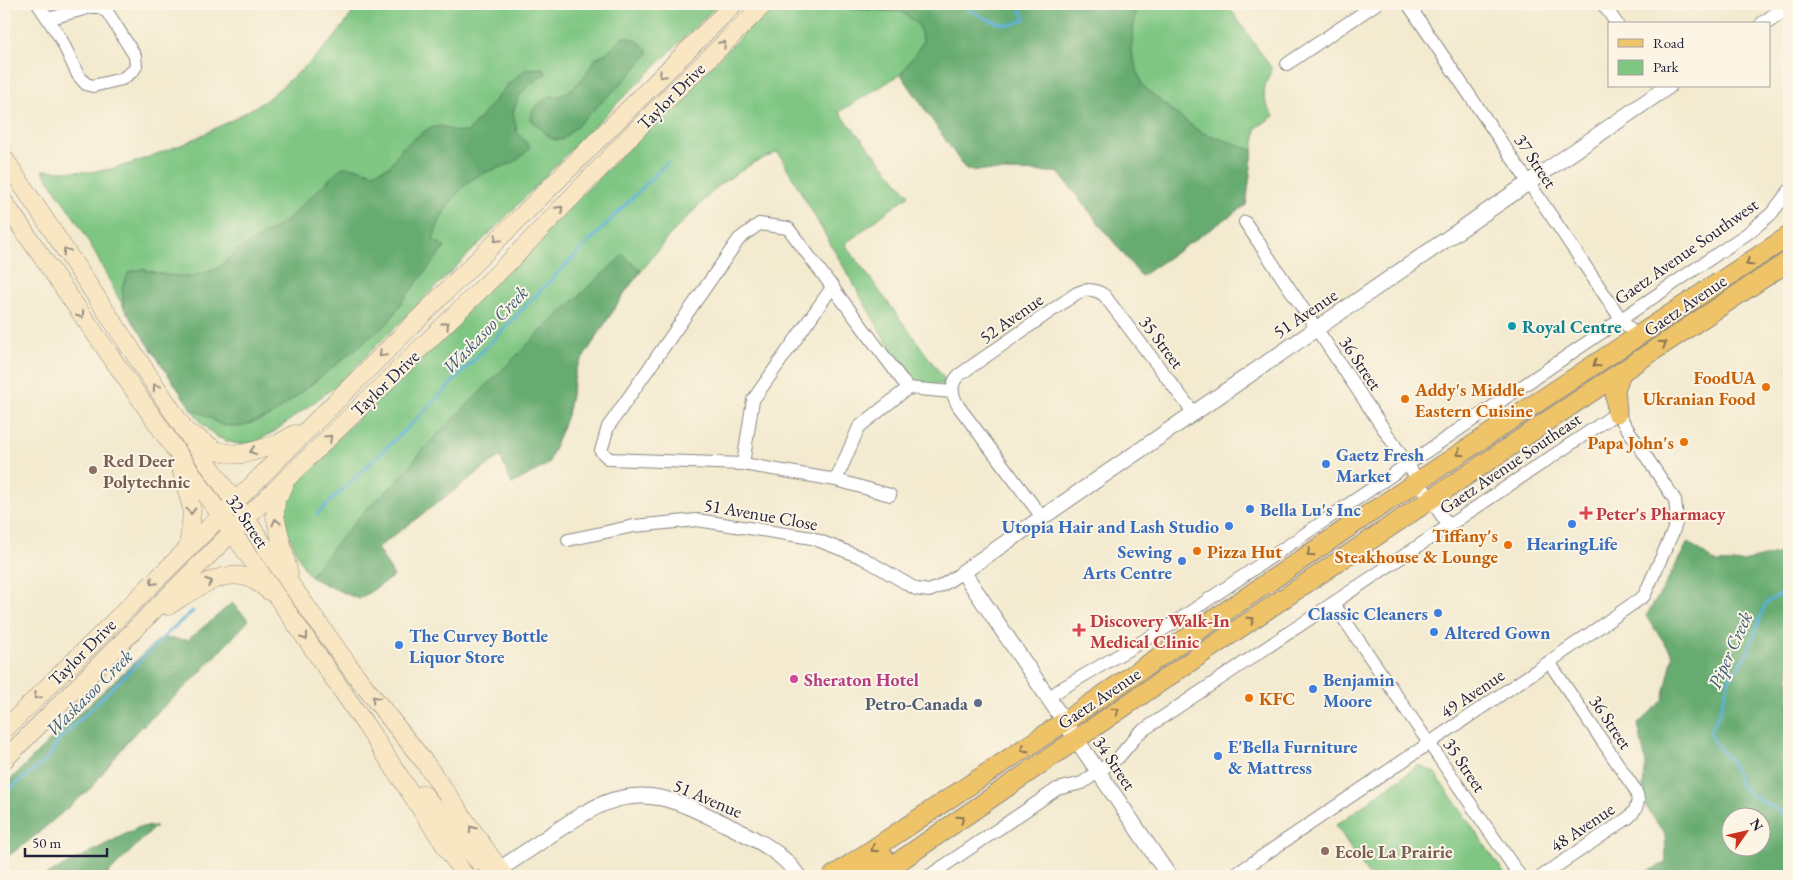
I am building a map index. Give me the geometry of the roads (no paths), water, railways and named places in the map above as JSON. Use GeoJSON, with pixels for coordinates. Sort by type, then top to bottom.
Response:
{"type":"FeatureCollection","features":[{"type":"Feature","properties":{"kind":"main road","name":"Taylor Drive"},"geometry":{"type":"LineString","coordinates":[[4,730],[734,4]]}},
{"type":"Feature","properties":{"kind":"main road","name":"Taylor Drive"},"geometry":{"type":"LineString","coordinates":[[4,760],[246,518],[515,256],[646,120],[764,4]]}},
{"type":"Feature","properties":{"kind":"main road","name":"32 Street"},"geometry":{"type":"LineString","coordinates":[[4,158],[234,502],[354,673],[426,764],[497,874]]}},
{"type":"Feature","properties":{"kind":"main road","name":"32 Street"},"geometry":{"type":"LineString","coordinates":[[4,202],[365,724],[465,876]]}},
{"type":"Feature","properties":{"kind":"main road","name":"Gaetz Avenue"},"geometry":{"type":"LineString","coordinates":[[833,876],[1064,722],[1418,480],[1789,236]]}},
{"type":"Feature","properties":{"kind":"main road","name":"Gaetz Avenue"},"geometry":{"type":"LineString","coordinates":[[878,876],[1076,739],[1431,499],[1789,261]]}},
{"type":"Feature","properties":{"kind":"main road"},"geometry":{"type":"LineString","coordinates":[[1616,413],[1615,389],[1622,371]]}},
{"type":"Feature","properties":{"kind":"main road"},"geometry":{"type":"LineString","coordinates":[[1580,400],[1608,407],[1616,413]]}},
{"type":"Feature","properties":{"kind":"main road"},"geometry":{"type":"LineString","coordinates":[[184,427],[217,450],[225,453],[244,454],[278,444],[312,423]]}},
{"type":"Feature","properties":{"kind":"main road"},"geometry":{"type":"LineString","coordinates":[[174,448],[191,501],[188,548]]}},
{"type":"Feature","properties":{"kind":"main road"},"geometry":{"type":"LineString","coordinates":[[292,586],[274,516],[274,507],[276,499],[294,471]]}},
{"type":"Feature","properties":{"kind":"main road"},"geometry":{"type":"LineString","coordinates":[[138,625],[199,586],[230,575],[246,577],[257,582],[277,597]]}},
{"type":"Feature","properties":{"kind":"main road"},"geometry":{"type":"LineString","coordinates":[[365,724],[477,860],[497,874]]}},
{"type":"Feature","properties":{"kind":"main road"},"geometry":{"type":"LineString","coordinates":[[862,876],[870,868],[935,822],[960,791]]}},
{"type":"Feature","properties":{"kind":"street"},"geometry":{"type":"LineString","coordinates":[[38,4],[61,39],[78,75],[86,84],[93,86],[122,79],[133,71],[136,66],[135,56],[108,13],[100,7],[90,7],[48,19]]}},
{"type":"Feature","properties":{"kind":"street"},"geometry":{"type":"LineString","coordinates":[[1287,64],[1376,4]]}},
{"type":"Feature","properties":{"kind":"street","name":"37 Street"},"geometry":{"type":"LineString","coordinates":[[1408,4],[1621,319],[1637,337]]}},
{"type":"Feature","properties":{"kind":"street"},"geometry":{"type":"LineString","coordinates":[[1603,4],[1616,22]]}},
{"type":"Feature","properties":{"kind":"street"},"geometry":{"type":"LineString","coordinates":[[1766,22],[1789,6]]}},
{"type":"Feature","properties":{"kind":"street","name":"51 Avenue"},"geometry":{"type":"LineString","coordinates":[[963,572],[1664,88]]}},
{"type":"Feature","properties":{"kind":"street","name":"Gaetz Avenue Southwest"},"geometry":{"type":"LineString","coordinates":[[1048,698],[1174,623],[1756,227],[1778,206],[1789,191]]}},
{"type":"Feature","properties":{"kind":"street","name":"36 Street"},"geometry":{"type":"LineString","coordinates":[[1245,222],[1448,524]]}},
{"type":"Feature","properties":{"kind":"street"},"geometry":{"type":"LineString","coordinates":[[890,495],[836,480],[743,464],[609,459],[601,450],[608,427],[739,239],[759,224],[788,228],[908,388]]}},
{"type":"Feature","properties":{"kind":"street"},"geometry":{"type":"LineString","coordinates":[[743,464],[753,400],[833,286]]}},
{"type":"Feature","properties":{"kind":"street","name":"52 Avenue"},"geometry":{"type":"LineString","coordinates":[[952,392],[954,382],[959,375],[1077,293],[1088,290],[1098,291],[1102,294]]}},
{"type":"Feature","properties":{"kind":"street","name":"35 Street"},"geometry":{"type":"LineString","coordinates":[[1102,294],[1193,412]]}},
{"type":"Feature","properties":{"kind":"street"},"geometry":{"type":"LineString","coordinates":[[836,480],[859,427],[908,388],[952,392],[959,407],[1042,517]]}},
{"type":"Feature","properties":{"kind":"street","name":"49 Avenue"},"geometry":{"type":"LineString","coordinates":[[1232,876],[1644,596],[1674,532],[1677,520],[1674,500],[1616,413]]}},
{"type":"Feature","properties":{"kind":"street","name":"Gaetz Avenue Southeast"},"geometry":{"type":"LineString","coordinates":[[928,876],[1056,790],[1064,786],[1079,785],[1122,754],[1139,733],[1616,413]]}},
{"type":"Feature","properties":{"kind":"street","name":"51 Avenue Close"},"geometry":{"type":"LineString","coordinates":[[568,540],[634,526],[697,520],[812,538],[863,558],[916,588],[929,591],[963,572]]}},
{"type":"Feature","properties":{"kind":"street","name":"34 Street"},"geometry":{"type":"LineString","coordinates":[[963,572],[1168,876]]}},
{"type":"Feature","properties":{"kind":"street","name":"35 Street"},"geometry":{"type":"LineString","coordinates":[[1333,603],[1518,875]]}},
{"type":"Feature","properties":{"kind":"street","name":"36 Street"},"geometry":{"type":"LineString","coordinates":[[1549,662],[1637,792],[1638,803]]}},
{"type":"Feature","properties":{"kind":"street","name":"51 Avenue"},"geometry":{"type":"LineString","coordinates":[[497,874],[594,807],[615,799],[644,796],[661,798],[684,805],[732,827],[777,852],[790,864],[798,876]]}},
{"type":"Feature","properties":{"kind":"street","name":"48 Avenue"},"geometry":{"type":"LineString","coordinates":[[1542,876],[1628,818],[1638,803]]}},
{"type":"Feature","properties":{"kind":"waterway","name":"Waskasoo Creek"},"geometry":{"type":"LineString","coordinates":[[964,4],[979,16],[1002,24],[1014,24],[1025,19],[1018,4]]}},
{"type":"Feature","properties":{"kind":"waterway","name":"Waskasoo Creek"},"geometry":{"type":"LineString","coordinates":[[317,514],[424,412],[668,162]]}},
{"type":"Feature","properties":{"kind":"waterway","name":"Piper Creek"},"geometry":{"type":"LineString","coordinates":[[1789,590],[1765,605],[1747,654],[1729,679],[1719,715],[1709,733],[1716,745],[1732,763],[1739,783],[1745,790],[1752,796],[1789,816]]}},
{"type":"Feature","properties":{"kind":"waterway","name":"Waskasoo Creek"},"geometry":{"type":"LineString","coordinates":[[4,793],[47,760],[58,741],[172,629],[193,611]]}},
{"type":"Feature","properties":{"kind":"place","name":"Royal Centre"},"geometry":{"type":"Point","coordinates":[1512,326]}},
{"type":"Feature","properties":{"kind":"place","name":"FoodUA Ukranian Food"},"geometry":{"type":"Point","coordinates":[1766,387]}},
{"type":"Feature","properties":{"kind":"place","name":"Addy's Middle Eastern Cuisine"},"geometry":{"type":"Point","coordinates":[1405,399]}},
{"type":"Feature","properties":{"kind":"place","name":"Papa John's"},"geometry":{"type":"Point","coordinates":[1684,442]}},
{"type":"Feature","properties":{"kind":"place","name":"Gaetz Fresh Market"},"geometry":{"type":"Point","coordinates":[1326,464]}},
{"type":"Feature","properties":{"kind":"place","name":"Red Deer Polytechnic"},"geometry":{"type":"Point","coordinates":[93,470]}},
{"type":"Feature","properties":{"kind":"place","name":"Bella Lu's Inc"},"geometry":{"type":"Point","coordinates":[1250,509]}},
{"type":"Feature","properties":{"kind":"place","name":"Peter's Pharmacy"},"geometry":{"type":"Point","coordinates":[1586,513]}},
{"type":"Feature","properties":{"kind":"place","name":"HearingLife"},"geometry":{"type":"Point","coordinates":[1572,524]}},
{"type":"Feature","properties":{"kind":"place","name":"Utopia Hair and Lash Studio"},"geometry":{"type":"Point","coordinates":[1229,526]}},
{"type":"Feature","properties":{"kind":"place","name":"Tiffany's Steakhouse & Lounge"},"geometry":{"type":"Point","coordinates":[1508,545]}},
{"type":"Feature","properties":{"kind":"place","name":"Pizza Hut"},"geometry":{"type":"Point","coordinates":[1197,551]}},
{"type":"Feature","properties":{"kind":"place","name":"Sewing Arts Centre"},"geometry":{"type":"Point","coordinates":[1182,561]}},
{"type":"Feature","properties":{"kind":"place","name":"Classic Cleaners"},"geometry":{"type":"Point","coordinates":[1438,613]}},
{"type":"Feature","properties":{"kind":"place","name":"Discovery Walk-In Medical Clinic"},"geometry":{"type":"Point","coordinates":[1079,630]}},
{"type":"Feature","properties":{"kind":"place","name":"Altered Gown"},"geometry":{"type":"Point","coordinates":[1434,632]}},
{"type":"Feature","properties":{"kind":"place","name":"The Curvey Bottle Liquor Store"},"geometry":{"type":"Point","coordinates":[399,645]}},
{"type":"Feature","properties":{"kind":"place","name":"Sheraton Hotel"},"geometry":{"type":"Point","coordinates":[794,679]}},
{"type":"Feature","properties":{"kind":"place","name":"Benjamin Moore"},"geometry":{"type":"Point","coordinates":[1313,689]}},
{"type":"Feature","properties":{"kind":"place","name":"KFC"},"geometry":{"type":"Point","coordinates":[1249,698]}},
{"type":"Feature","properties":{"kind":"place","name":"Petro-Canada"},"geometry":{"type":"Point","coordinates":[978,703]}},
{"type":"Feature","properties":{"kind":"place","name":"E'Bella Furniture & Mattress"},"geometry":{"type":"Point","coordinates":[1218,756]}},
{"type":"Feature","properties":{"kind":"place","name":"Ecole La Prairie"},"geometry":{"type":"Point","coordinates":[1325,851]}}]}
